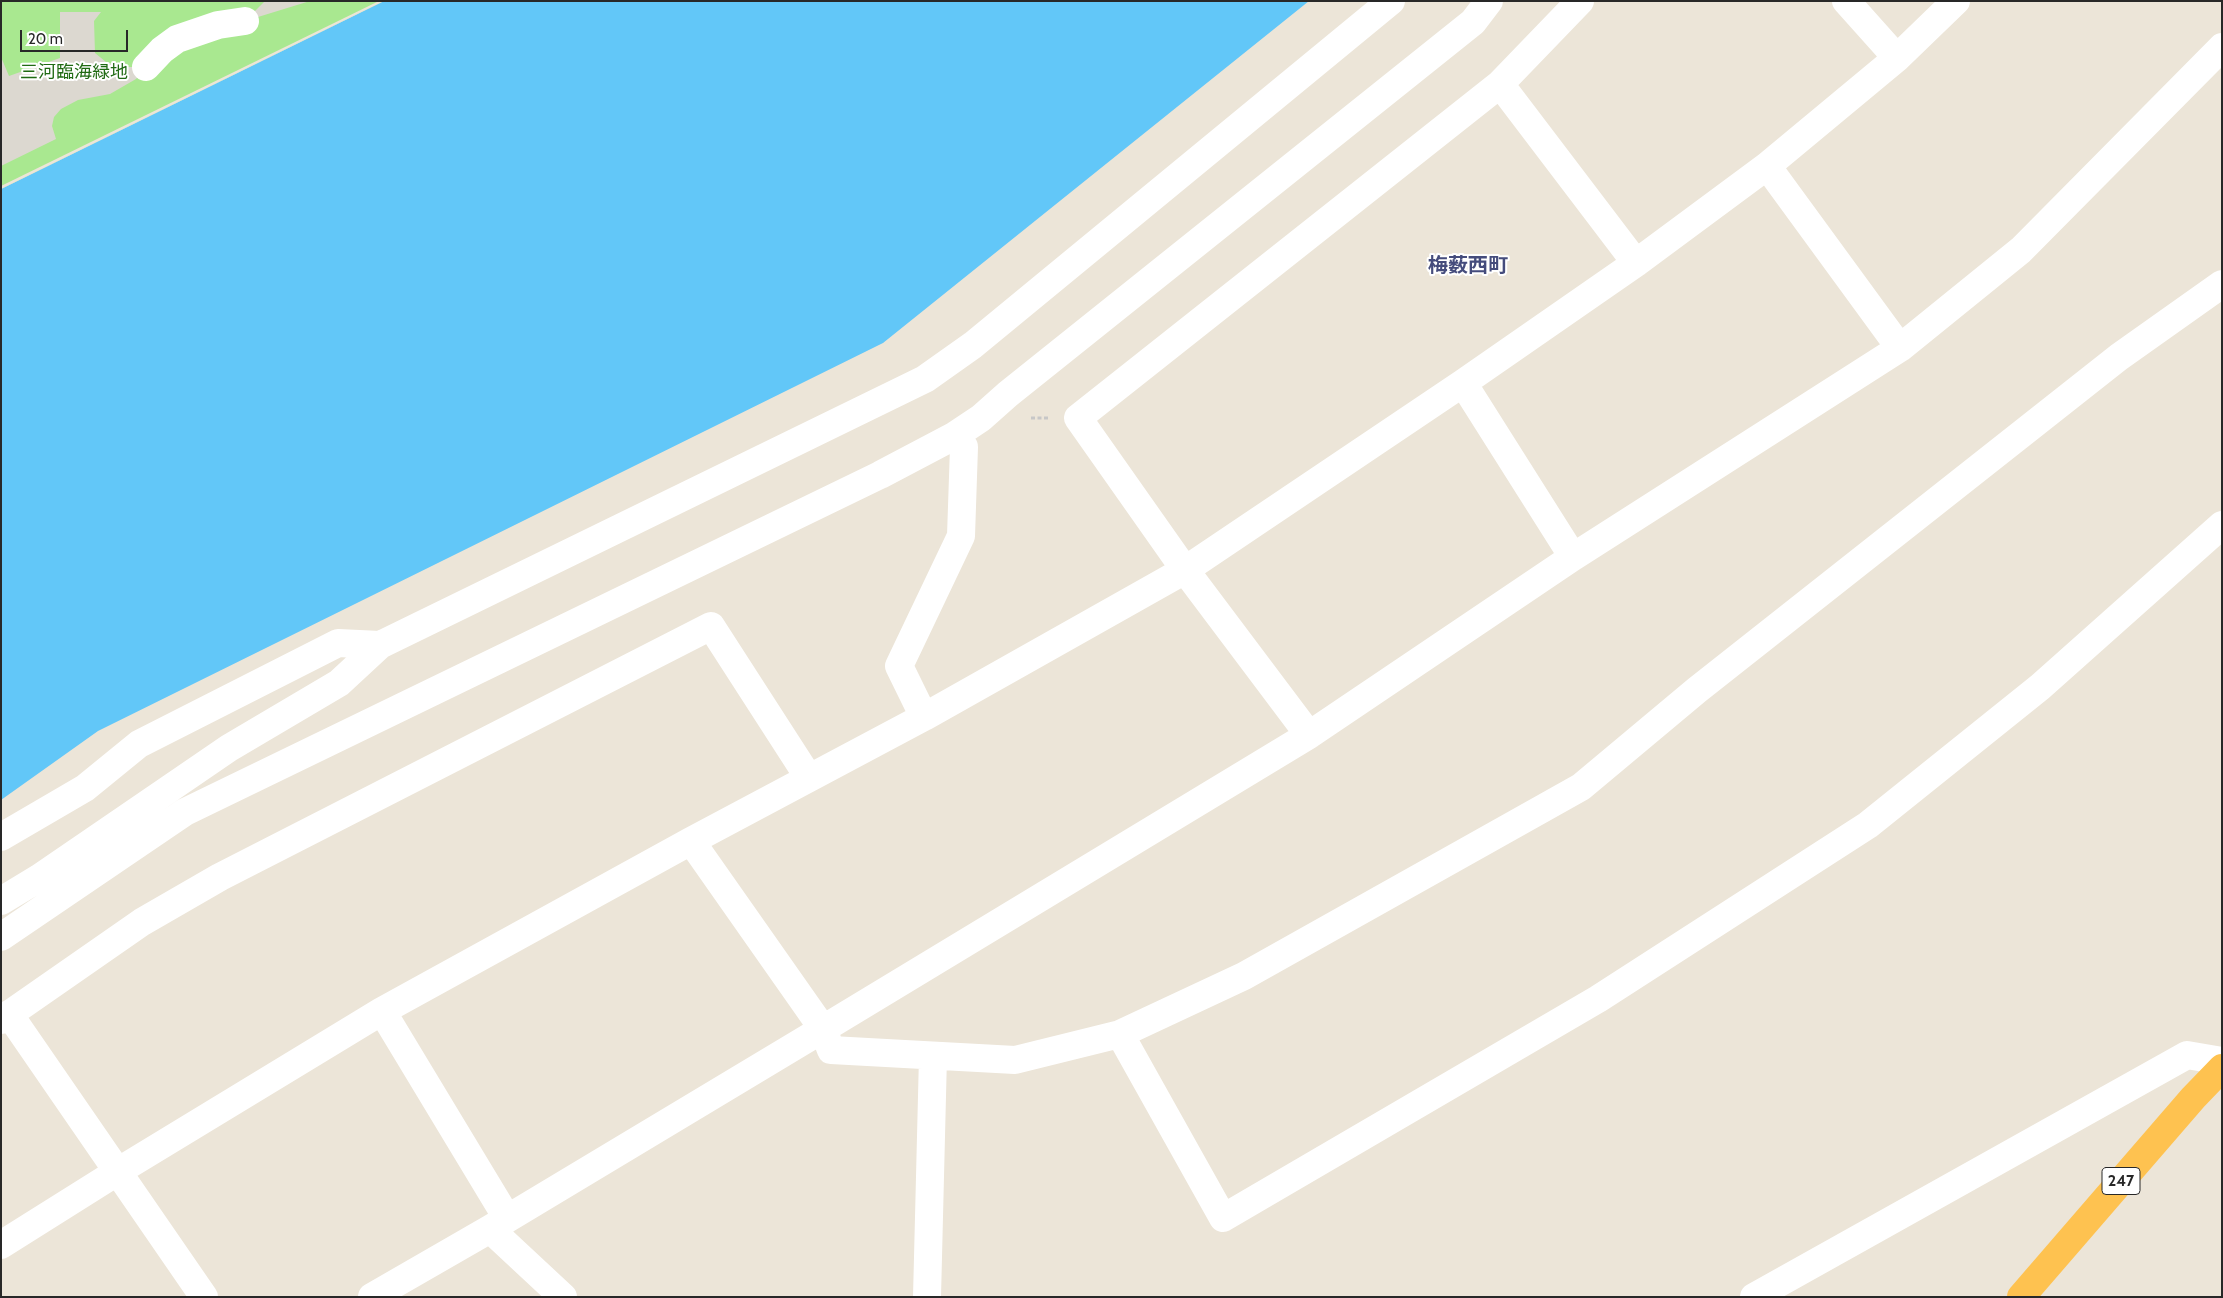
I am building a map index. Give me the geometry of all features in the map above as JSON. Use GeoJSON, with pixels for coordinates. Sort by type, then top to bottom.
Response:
{"type":"FeatureCollection","features":[{"type":"Feature","properties":{"kind":"highway","name":"247"},"geometry":{"type":"LineString","coordinates":[[2022,1297],[2193,1098],[2222,1068]]}},
{"type":"Feature","properties":{"kind":"street"},"geometry":{"type":"LineString","coordinates":[[1,901],[39,878],[229,748],[339,683],[380,645],[925,379],[980,339],[1391,1]]}},
{"type":"Feature","properties":{"kind":"street"},"geometry":{"type":"LineString","coordinates":[[1,937],[186,812],[880,475],[954,436],[981,418],[1008,394],[1473,22],[1489,1]]}},
{"type":"Feature","properties":{"kind":"street"},"geometry":{"type":"LineString","coordinates":[[1309,735],[1185,570],[1078,418],[1500,84],[1580,1]]}},
{"type":"Feature","properties":{"kind":"street"},"geometry":{"type":"LineString","coordinates":[[1846,1],[1897,58]]}},
{"type":"Feature","properties":{"kind":"street"},"geometry":{"type":"LineString","coordinates":[[1,1245],[117,1172],[382,1012],[691,841],[924,717],[1185,570],[1463,384],[1636,263],[1767,166],[1897,58],[1956,1]]}},
{"type":"Feature","properties":{"kind":"street"},"geometry":{"type":"LineString","coordinates":[[146,67],[162,50],[177,39],[218,25],[245,21]]}},
{"type":"Feature","properties":{"kind":"street"},"geometry":{"type":"LineString","coordinates":[[372,1297],[823,1029],[1309,735],[1574,557],[1900,348],[2021,250],[2222,47]]}},
{"type":"Feature","properties":{"kind":"street"},"geometry":{"type":"LineString","coordinates":[[1500,84],[1636,263]]}},
{"type":"Feature","properties":{"kind":"street"},"geometry":{"type":"LineString","coordinates":[[1767,166],[1900,348]]}},
{"type":"Feature","properties":{"kind":"street"},"geometry":{"type":"LineString","coordinates":[[691,841],[823,1029],[831,1050],[1015,1060],[1120,1034],[1244,976],[1581,787],[1697,690],[2119,357],[2222,284]]}},
{"type":"Feature","properties":{"kind":"street"},"geometry":{"type":"LineString","coordinates":[[1463,384],[1574,557]]}},
{"type":"Feature","properties":{"kind":"street"},"geometry":{"type":"LineString","coordinates":[[924,717],[900,666],[961,536],[964,447],[954,436]]}},
{"type":"Feature","properties":{"kind":"street"},"geometry":{"type":"LineString","coordinates":[[1120,1034],[1223,1218],[1598,999],[1868,825],[2040,687],[2222,525]]}},
{"type":"Feature","properties":{"kind":"street"},"geometry":{"type":"LineString","coordinates":[[204,1297],[5,1017],[142,922],[220,876],[711,626],[809,778]]}},
{"type":"Feature","properties":{"kind":"street"},"geometry":{"type":"LineString","coordinates":[[1,837],[85,788],[139,744],[216,704],[338,643],[380,645]]}},
{"type":"Feature","properties":{"kind":"street"},"geometry":{"type":"LineString","coordinates":[[382,1012],[499,1223],[563,1297]]}},
{"type":"Feature","properties":{"kind":"street"},"geometry":{"type":"LineString","coordinates":[[1754,1297],[2187,1055],[2222,1061]]}},
{"type":"Feature","properties":{"kind":"street"},"geometry":{"type":"LineString","coordinates":[[927,1297],[933,1056]]}},
{"type":"Feature","properties":{"kind":"green space","name":"三河臨海緑地"},"geometry":{"type":"Polygon","coordinates":[[[1,1],[384,1],[1,189],[1,1]]]}},
{"type":"Feature","properties":{"kind":"shaded area"},"geometry":{"type":"Polygon","coordinates":[[[265,1],[310,1],[245,21],[265,1]]]}},
{"type":"Feature","properties":{"kind":"shaded area"},"geometry":{"type":"Polygon","coordinates":[[[60,12],[101,12],[94,21],[95,53],[106,62],[124,67],[146,67],[136,79],[110,94],[78,100],[61,109],[54,117],[52,126],[56,139],[1,166],[1,57],[9,76],[60,58],[60,12]]]}},
{"type":"Feature","properties":{"kind":"water"},"geometry":{"type":"Polygon","coordinates":[[[384,1],[1309,1],[883,343],[98,731],[1,800],[1,189],[384,1]]]}},
{"type":"Feature","properties":{"kind":"pier"},"geometry":{"type":"Polygon","coordinates":[[[379,1],[384,1],[1,189],[1,186],[379,1]]]}},
{"type":"Feature","properties":{"kind":"district","name":"梅薮西町"},"geometry":{"type":"Point","coordinates":[1468,266]}}]}
